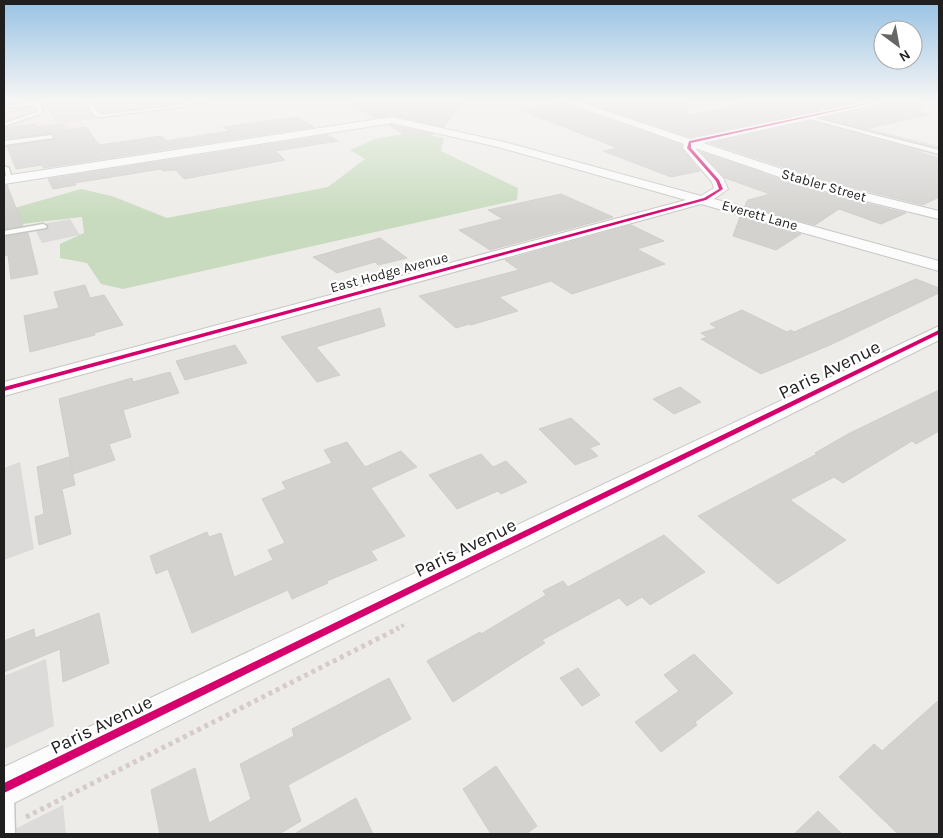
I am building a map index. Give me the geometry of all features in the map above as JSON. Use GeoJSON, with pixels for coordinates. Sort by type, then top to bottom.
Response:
{"type":"FeatureCollection","features":[{"type":"Feature","properties":{"kind":"street","name":"Everett Lane"},"geometry":{"type":"LineString","coordinates":[[6,176],[249,140]]}},
{"type":"Feature","properties":{"kind":"street","name":"Everett Lane"},"geometry":{"type":"LineString","coordinates":[[484,140],[705,199],[939,266]]}},
{"type":"Feature","properties":{"kind":"street","name":"Stabler Street"},"geometry":{"type":"LineString","coordinates":[[685,140],[817,185],[936,213]]}},
{"type":"Feature","properties":{"kind":"street"},"geometry":{"type":"LineString","coordinates":[[698,140],[690,142],[689,148],[718,181],[721,189],[705,199]]}},
{"type":"Feature","properties":{"kind":"street","name":"East Hodge Avenue"},"geometry":{"type":"LineString","coordinates":[[4,389],[705,199]]}},
{"type":"Feature","properties":{"kind":"street","name":"Paris Avenue"},"geometry":{"type":"LineString","coordinates":[[4,788],[939,332]]}},
{"type":"Feature","properties":{"kind":"lane"},"geometry":{"type":"LineString","coordinates":[[4,143],[27,140]]}},
{"type":"Feature","properties":{"kind":"lane"},"geometry":{"type":"LineString","coordinates":[[895,140],[939,152]]}},
{"type":"Feature","properties":{"kind":"lane"},"geometry":{"type":"LineString","coordinates":[[4,233],[43,226]]}},
{"type":"Feature","properties":{"kind":"lane"},"geometry":{"type":"LineString","coordinates":[[4,797],[5,834]]}},
{"type":"Feature","properties":{"kind":"shaded area"},"geometry":{"type":"Polygon","coordinates":[[[4,140],[87,140],[4,151],[4,140]]]}},
{"type":"Feature","properties":{"kind":"shaded area"},"geometry":{"type":"Polygon","coordinates":[[[875,140],[915,140],[939,146],[939,148],[921,153],[875,140]]]}},
{"type":"Feature","properties":{"kind":"shaded area"},"geometry":{"type":"Polygon","coordinates":[[[70,219],[80,235],[42,243],[33,226],[70,219]]]}},
{"type":"Feature","properties":{"kind":"shaded area"},"geometry":{"type":"Polygon","coordinates":[[[20,462],[34,549],[4,560],[4,468],[20,462]]]}},
{"type":"Feature","properties":{"kind":"shaded area"},"geometry":{"type":"Polygon","coordinates":[[[46,659],[54,726],[4,749],[4,676],[46,659]]]}},
{"type":"Feature","properties":{"kind":"shaded area"},"geometry":{"type":"Polygon","coordinates":[[[63,805],[66,834],[5,834],[63,805]]]}},
{"type":"Feature","properties":{"kind":"green space"},"geometry":{"type":"Polygon","coordinates":[[[372,140],[444,140],[441,151],[518,188],[517,200],[123,289],[101,284],[87,263],[60,258],[60,244],[84,233],[82,217],[4,226],[4,211],[81,189],[112,196],[167,218],[328,187],[365,159],[350,150],[372,140]]]}},
{"type":"Feature","properties":{"kind":"building"},"geometry":{"type":"Polygon","coordinates":[[[52,140],[95,140],[99,145],[133,140],[227,140],[43,168],[42,165],[16,169],[7,146],[52,140]]]}},
{"type":"Feature","properties":{"kind":"building"},"geometry":{"type":"Polygon","coordinates":[[[296,140],[338,141],[276,151],[285,160],[184,179],[176,170],[163,171],[161,169],[75,183],[76,185],[53,189],[48,179],[296,140]]]}},
{"type":"Feature","properties":{"kind":"building"},"geometry":{"type":"Polygon","coordinates":[[[598,140],[668,140],[682,145],[682,149],[700,171],[671,177],[603,151],[618,148],[598,140]]]}},
{"type":"Feature","properties":{"kind":"building"},"geometry":{"type":"Polygon","coordinates":[[[723,140],[877,140],[939,158],[939,197],[923,205],[822,180],[710,143],[723,140]]]}},
{"type":"Feature","properties":{"kind":"building"},"geometry":{"type":"Polygon","coordinates":[[[701,152],[812,190],[906,213],[881,224],[839,209],[815,225],[745,206],[747,201],[750,200],[748,200],[770,194],[725,178],[701,152]]]}},
{"type":"Feature","properties":{"kind":"building"},"geometry":{"type":"Polygon","coordinates":[[[7,185],[23,226],[4,229],[4,186],[7,185]]]}},
{"type":"Feature","properties":{"kind":"building"},"geometry":{"type":"Polygon","coordinates":[[[561,194],[613,217],[490,250],[459,230],[503,219],[488,210],[561,194]]]}},
{"type":"Feature","properties":{"kind":"building"},"geometry":{"type":"Polygon","coordinates":[[[740,217],[801,234],[776,250],[733,236],[740,217]]]}},
{"type":"Feature","properties":{"kind":"building"},"geometry":{"type":"Polygon","coordinates":[[[631,225],[664,241],[637,249],[665,264],[572,294],[551,281],[499,297],[518,311],[456,328],[419,296],[519,270],[505,260],[631,225]]]}},
{"type":"Feature","properties":{"kind":"building"},"geometry":{"type":"Polygon","coordinates":[[[28,233],[38,274],[11,279],[8,255],[4,256],[4,237],[28,233]]]}},
{"type":"Feature","properties":{"kind":"building"},"geometry":{"type":"Polygon","coordinates":[[[380,238],[407,258],[378,265],[375,262],[337,273],[313,257],[380,238]]]}},
{"type":"Feature","properties":{"kind":"building"},"geometry":{"type":"Polygon","coordinates":[[[916,279],[939,288],[939,293],[830,345],[761,374],[701,339],[707,337],[701,333],[717,328],[710,324],[742,310],[787,332],[791,330],[794,332],[916,279]]]}},
{"type":"Feature","properties":{"kind":"building"},"geometry":{"type":"Polygon","coordinates":[[[85,285],[90,298],[104,295],[123,325],[94,333],[95,335],[30,352],[24,316],[59,308],[54,292],[85,285]]]}},
{"type":"Feature","properties":{"kind":"building"},"geometry":{"type":"Polygon","coordinates":[[[380,308],[385,326],[316,347],[340,375],[317,382],[281,337],[380,308]]]}},
{"type":"Feature","properties":{"kind":"building"},"geometry":{"type":"Polygon","coordinates":[[[235,345],[247,363],[185,380],[176,361],[235,345]]]}},
{"type":"Feature","properties":{"kind":"building"},"geometry":{"type":"Polygon","coordinates":[[[170,372],[179,393],[123,410],[131,437],[109,444],[115,460],[73,474],[59,399],[132,378],[133,382],[170,372]]]}},
{"type":"Feature","properties":{"kind":"building"},"geometry":{"type":"Polygon","coordinates":[[[680,387],[701,402],[674,414],[653,399],[680,387]]]}},
{"type":"Feature","properties":{"kind":"building"},"geometry":{"type":"Polygon","coordinates":[[[939,390],[939,431],[916,444],[912,441],[843,483],[834,477],[790,500],[846,540],[778,584],[698,516],[817,454],[815,453],[848,434],[939,390]]]}},
{"type":"Feature","properties":{"kind":"building"},"geometry":{"type":"Polygon","coordinates":[[[571,418],[600,444],[590,448],[598,456],[575,465],[539,429],[571,418]]]}},
{"type":"Feature","properties":{"kind":"building"},"geometry":{"type":"Polygon","coordinates":[[[347,442],[365,467],[401,451],[417,467],[371,488],[405,536],[371,551],[377,560],[327,581],[328,583],[292,599],[288,590],[192,633],[168,569],[156,574],[150,556],[207,532],[209,537],[221,533],[234,577],[273,560],[268,550],[285,543],[262,499],[286,489],[282,482],[332,463],[324,450],[347,442]]]}},
{"type":"Feature","properties":{"kind":"building"},"geometry":{"type":"Polygon","coordinates":[[[481,454],[493,467],[506,461],[527,482],[501,494],[498,491],[457,509],[429,475],[481,454]]]}},
{"type":"Feature","properties":{"kind":"building"},"geometry":{"type":"Polygon","coordinates":[[[69,457],[75,485],[62,489],[71,534],[39,545],[35,517],[44,514],[37,467],[69,457]]]}},
{"type":"Feature","properties":{"kind":"building"},"geometry":{"type":"Polygon","coordinates":[[[664,535],[705,572],[650,605],[642,597],[627,606],[619,598],[542,640],[545,643],[453,702],[427,661],[480,632],[481,634],[546,595],[543,591],[563,581],[568,587],[664,535]]]}},
{"type":"Feature","properties":{"kind":"building"},"geometry":{"type":"Polygon","coordinates":[[[99,613],[109,663],[63,682],[60,649],[4,672],[4,641],[34,629],[35,638],[99,613]]]}},
{"type":"Feature","properties":{"kind":"building"},"geometry":{"type":"Polygon","coordinates":[[[694,654],[733,693],[695,722],[697,725],[661,752],[635,722],[679,691],[664,675],[694,654]]]}},
{"type":"Feature","properties":{"kind":"building"},"geometry":{"type":"Polygon","coordinates":[[[578,668],[600,695],[582,706],[560,678],[578,668]]]}},
{"type":"Feature","properties":{"kind":"building"},"geometry":{"type":"Polygon","coordinates":[[[389,678],[411,719],[288,785],[301,821],[279,834],[160,834],[151,790],[195,768],[209,823],[251,799],[240,764],[294,736],[292,729],[389,678]]]}},
{"type":"Feature","properties":{"kind":"building"},"geometry":{"type":"Polygon","coordinates":[[[939,700],[939,834],[898,834],[839,777],[874,744],[882,751],[939,700]]]}},
{"type":"Feature","properties":{"kind":"building"},"geometry":{"type":"Polygon","coordinates":[[[496,766],[537,826],[526,834],[491,834],[463,789],[496,766]]]}},
{"type":"Feature","properties":{"kind":"building"},"geometry":{"type":"Polygon","coordinates":[[[356,798],[373,834],[294,834],[356,798]]]}},
{"type":"Feature","properties":{"kind":"building"},"geometry":{"type":"Polygon","coordinates":[[[818,811],[842,834],[794,834],[818,811]]]}},
{"type":"Feature","properties":{"kind":"cycle path"},"geometry":{"type":"LineString","coordinates":[[4,389],[705,199],[721,189],[718,181],[689,148],[690,142],[699,140]]}},
{"type":"Feature","properties":{"kind":"cycle path"},"geometry":{"type":"LineString","coordinates":[[4,788],[939,332]]}}]}
